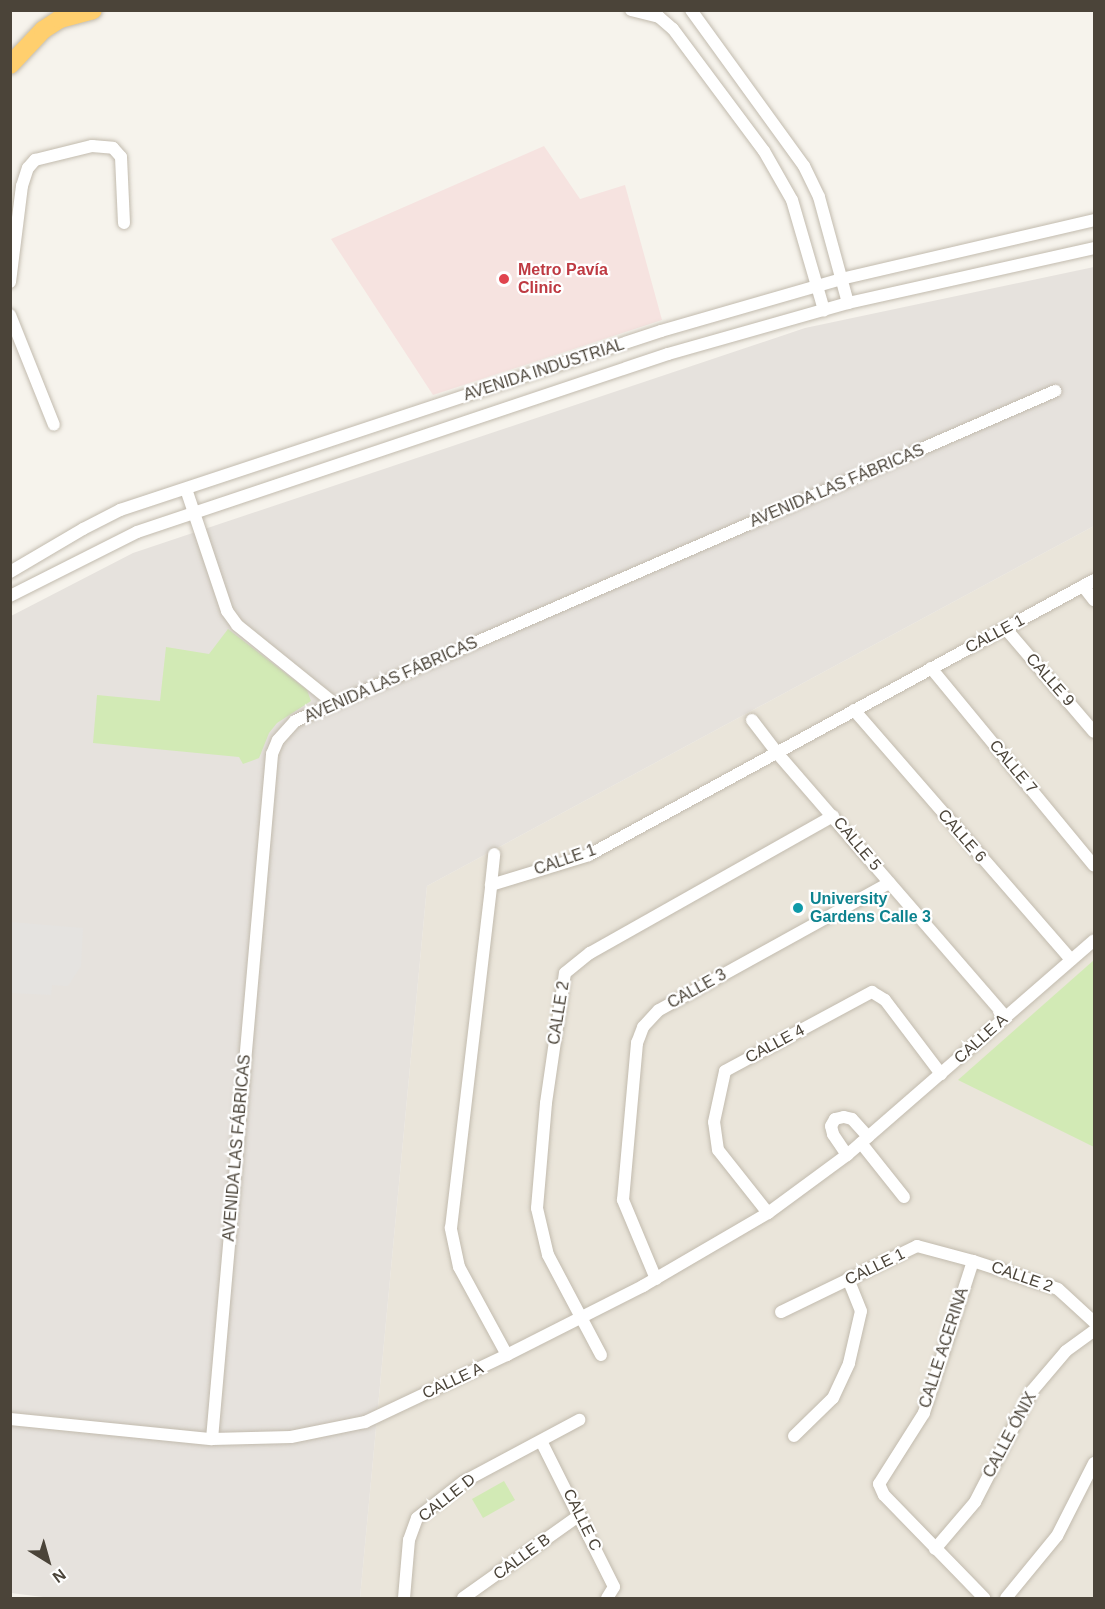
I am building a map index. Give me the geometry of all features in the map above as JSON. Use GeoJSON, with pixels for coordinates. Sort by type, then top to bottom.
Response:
{"type":"FeatureCollection","features":[{"type":"Feature","properties":{"kind":"highway"},"geometry":{"type":"LineString","coordinates":[[10,65],[43,30],[60,19],[93,10]]}},
{"type":"Feature","properties":{"kind":"street"},"geometry":{"type":"LineString","coordinates":[[631,10],[659,17],[672,29],[764,152],[792,200],[824,310]]}},
{"type":"Feature","properties":{"kind":"street"},"geometry":{"type":"LineString","coordinates":[[691,10],[804,166],[819,197],[848,303]]}},
{"type":"Feature","properties":{"kind":"street"},"geometry":{"type":"LineString","coordinates":[[10,282],[22,186],[28,168],[35,160],[92,146],[113,148],[121,157],[124,223]]}},
{"type":"Feature","properties":{"kind":"street","name":"AVENIDA INDUSTRIAL"},"geometry":{"type":"LineString","coordinates":[[10,572],[120,510],[662,332],[841,279],[1095,220]]}},
{"type":"Feature","properties":{"kind":"street","name":"AVENIDA INDUSTRIAL"},"geometry":{"type":"LineString","coordinates":[[10,596],[110,544],[194,512],[668,354],[848,303],[1095,248]]}},
{"type":"Feature","properties":{"kind":"street"},"geometry":{"type":"LineString","coordinates":[[10,315],[54,425]]}},
{"type":"Feature","properties":{"kind":"street","name":"AVENIDA LAS FÁBRICAS"},"geometry":{"type":"LineString","coordinates":[[212,1439],[272,754],[278,740],[296,722],[335,704],[1055,391]]}},
{"type":"Feature","properties":{"kind":"street"},"geometry":{"type":"LineString","coordinates":[[186,489],[227,611],[237,625],[335,704]]}},
{"type":"Feature","properties":{"kind":"street","name":"CALLE 1"},"geometry":{"type":"LineString","coordinates":[[491,885],[589,855],[1095,580]]}},
{"type":"Feature","properties":{"kind":"street"},"geometry":{"type":"LineString","coordinates":[[1083,586],[1095,600]]}},
{"type":"Feature","properties":{"kind":"street","name":"CALLE 9"},"geometry":{"type":"LineString","coordinates":[[1006,629],[1095,732]]}},
{"type":"Feature","properties":{"kind":"street","name":"CALLE 7"},"geometry":{"type":"LineString","coordinates":[[931,668],[1095,866]]}},
{"type":"Feature","properties":{"kind":"street","name":"CALLE 6"},"geometry":{"type":"LineString","coordinates":[[854,710],[1071,960]]}},
{"type":"Feature","properties":{"kind":"street","name":"CALLE 5"},"geometry":{"type":"LineString","coordinates":[[752,720],[778,754],[1006,1017]]}},
{"type":"Feature","properties":{"kind":"street","name":"CALLE 2"},"geometry":{"type":"LineString","coordinates":[[601,1355],[548,1255],[537,1208],[546,1103],[566,973],[590,953],[833,816]]}},
{"type":"Feature","properties":{"kind":"street"},"geometry":{"type":"LineString","coordinates":[[494,854],[451,1228],[459,1267],[507,1355]]}},
{"type":"Feature","properties":{"kind":"street","name":"CALLE 3"},"geometry":{"type":"LineString","coordinates":[[656,1279],[623,1200],[637,1043],[643,1027],[659,1011],[889,883]]}},
{"type":"Feature","properties":{"kind":"street","name":"CALLE A"},"geometry":{"type":"LineString","coordinates":[[10,1419],[212,1439],[291,1437],[364,1422],[507,1355],[656,1279],[768,1213],[847,1155],[1095,940]]}},
{"type":"Feature","properties":{"kind":"street","name":"CALLE 4"},"geometry":{"type":"LineString","coordinates":[[768,1213],[718,1150],[714,1122],[725,1071],[872,992],[885,1000],[942,1074]]}},
{"type":"Feature","properties":{"kind":"street"},"geometry":{"type":"LineString","coordinates":[[847,1155],[832,1134],[831,1126],[835,1119],[844,1116],[852,1119],[904,1197]]}},
{"type":"Feature","properties":{"kind":"street","name":"CALLE 1"},"geometry":{"type":"LineString","coordinates":[[781,1312],[917,1246],[973,1261]]}},
{"type":"Feature","properties":{"kind":"street","name":"CALLE 2"},"geometry":{"type":"LineString","coordinates":[[973,1261],[1058,1289],[1095,1322]]}},
{"type":"Feature","properties":{"kind":"street","name":"CALLE ACERINA"},"geometry":{"type":"LineString","coordinates":[[935,1549],[884,1496],[879,1484],[924,1413],[973,1261]]}},
{"type":"Feature","properties":{"kind":"street"},"geometry":{"type":"LineString","coordinates":[[794,1436],[833,1398],[849,1363],[861,1311],[848,1279]]}},
{"type":"Feature","properties":{"kind":"street","name":"CALLE ÓNIX"},"geometry":{"type":"LineString","coordinates":[[935,1549],[975,1502],[1032,1391],[1066,1351],[1095,1331]]}},
{"type":"Feature","properties":{"kind":"street","name":"CALLE D"},"geometry":{"type":"LineString","coordinates":[[404,1599],[409,1540],[417,1518],[463,1482],[579,1420]]}},
{"type":"Feature","properties":{"kind":"street","name":"CALLE C"},"geometry":{"type":"LineString","coordinates":[[542,1441],[614,1587],[607,1599]]}},
{"type":"Feature","properties":{"kind":"street"},"geometry":{"type":"LineString","coordinates":[[1006,1599],[1057,1536],[1095,1463]]}},
{"type":"Feature","properties":{"kind":"street","name":"CALLE B"},"geometry":{"type":"LineString","coordinates":[[464,1599],[580,1515]]}},
{"type":"Feature","properties":{"kind":"street"},"geometry":{"type":"LineString","coordinates":[[935,1549],[984,1599]]}},
{"type":"Feature","properties":{"kind":"shaded area","name":"Metro Pavía Clinic"},"geometry":{"type":"Polygon","coordinates":[[[544,146],[580,199],[625,185],[662,320],[433,395],[331,239],[544,146]]]}},
{"type":"Feature","properties":{"kind":"shaded area"},"geometry":{"type":"Polygon","coordinates":[[[1094,267],[1094,526],[427,886],[360,1598],[51,1598],[11,1593],[11,616],[133,553],[805,328],[1094,267]]]}},
{"type":"Feature","properties":{"kind":"shaded area"},"geometry":{"type":"Polygon","coordinates":[[[1094,526],[1094,1598],[360,1598],[427,886],[1094,526]]]}},
{"type":"Feature","properties":{"kind":"shaded area"},"geometry":{"type":"Polygon","coordinates":[[[10,922],[83,928],[81,966],[68,986],[52,985],[51,995],[11,993],[10,922]]]}},
{"type":"Feature","properties":{"kind":"green space"},"geometry":{"type":"Polygon","coordinates":[[[228,629],[307,690],[311,701],[277,723],[269,733],[259,758],[243,764],[239,757],[93,743],[97,695],[160,701],[166,647],[209,654],[228,629]]]}},
{"type":"Feature","properties":{"kind":"green space"},"geometry":{"type":"Polygon","coordinates":[[[1094,960],[1094,1147],[958,1080],[1094,960]]]}},
{"type":"Feature","properties":{"kind":"green space"},"geometry":{"type":"Polygon","coordinates":[[[504,1481],[515,1500],[483,1518],[472,1499],[504,1481]]]}},
{"type":"Feature","properties":{"kind":"place","name":"Metro Pavía Clinic"},"geometry":{"type":"Point","coordinates":[504,279]}},
{"type":"Feature","properties":{"kind":"place","name":"University Gardens Calle 3"},"geometry":{"type":"Point","coordinates":[798,908]}}]}
